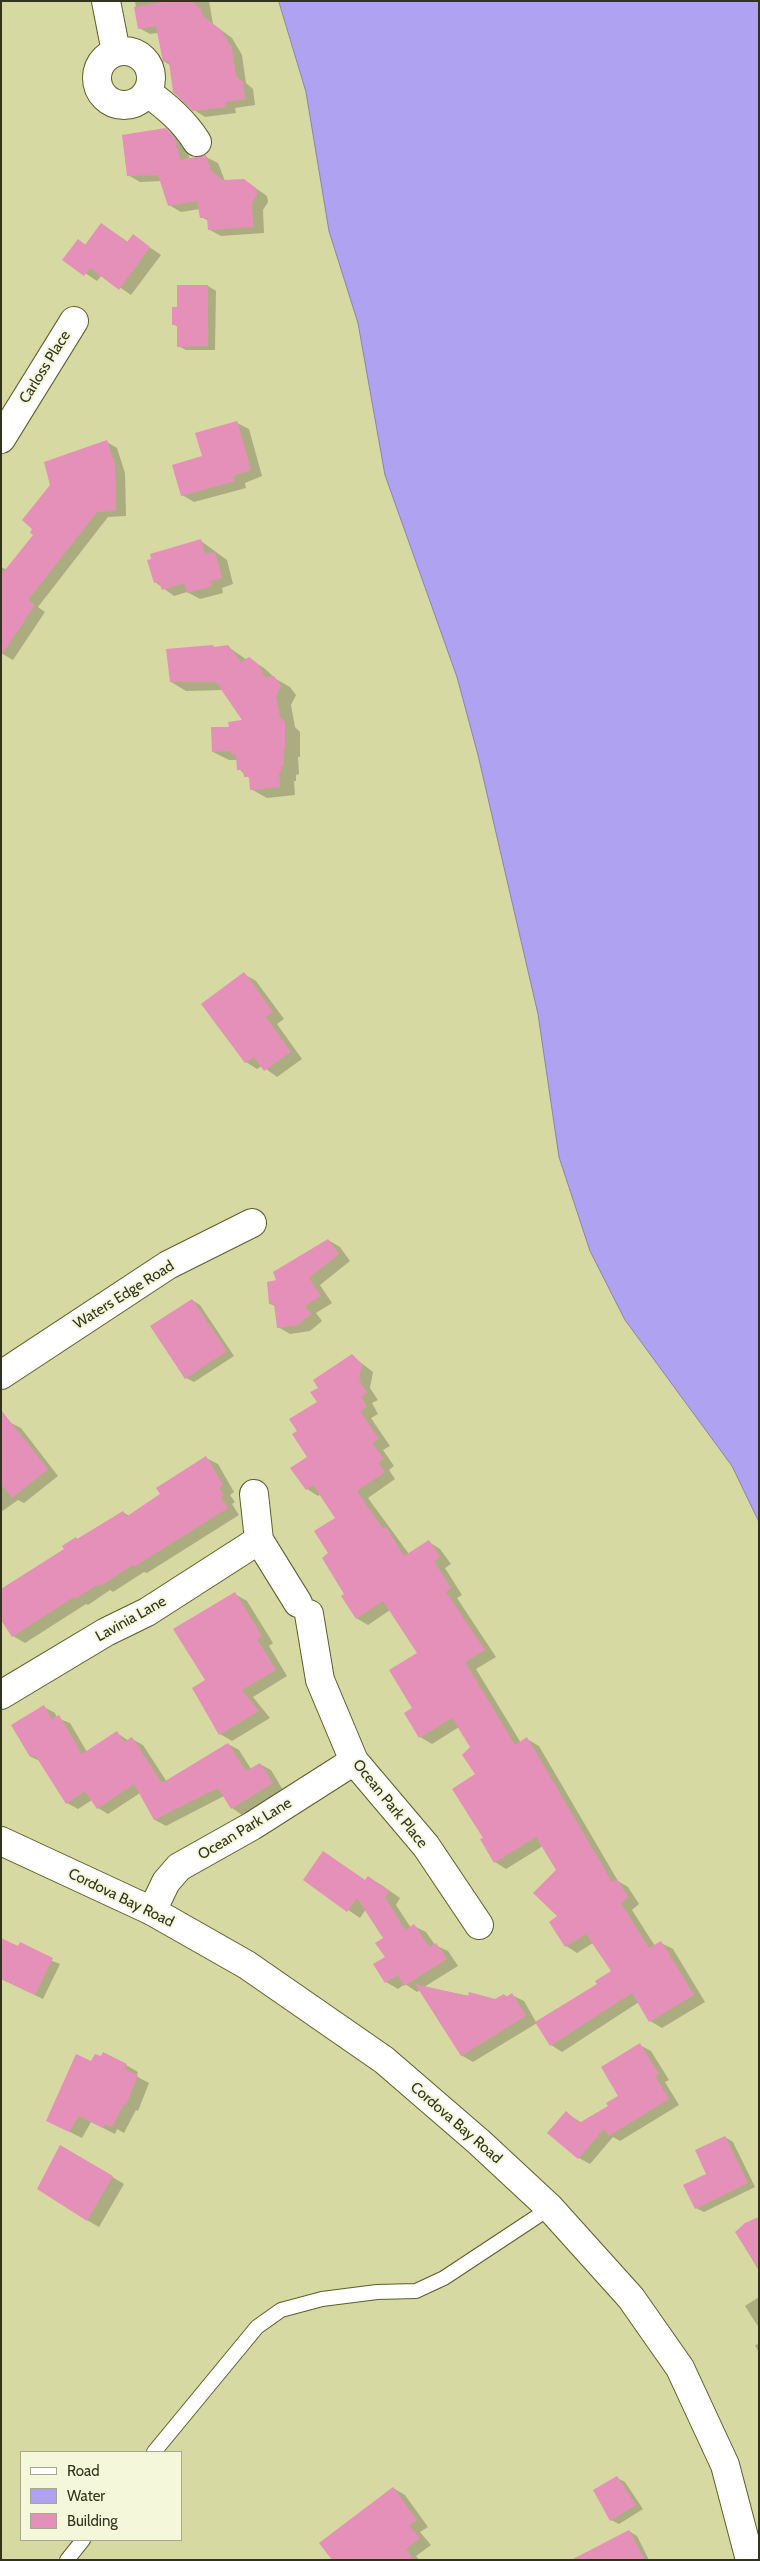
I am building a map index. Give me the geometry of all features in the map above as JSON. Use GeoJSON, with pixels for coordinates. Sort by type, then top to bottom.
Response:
{"type":"FeatureCollection","features":[{"type":"Feature","properties":{"kind":"street"},"geometry":{"type":"LineString","coordinates":[[106,1],[116,52]]}},
{"type":"Feature","properties":{"kind":"street"},"geometry":{"type":"LineString","coordinates":[[116,52],[134,52],[142,57],[151,74],[147,92],[133,104],[116,104],[102,94],[97,78],[98,69],[102,61],[116,52]]}},
{"type":"Feature","properties":{"kind":"street"},"geometry":{"type":"LineString","coordinates":[[147,92],[175,115],[188,128],[197,142]]}},
{"type":"Feature","properties":{"kind":"street","name":"Carloss Place"},"geometry":{"type":"LineString","coordinates":[[1,439],[74,321]]}},
{"type":"Feature","properties":{"kind":"street","name":"Waters Edge Road"},"geometry":{"type":"LineString","coordinates":[[1,1375],[168,1265],[252,1223]]}},
{"type":"Feature","properties":{"kind":"street"},"geometry":{"type":"LineString","coordinates":[[254,1494],[259,1540]]}},
{"type":"Feature","properties":{"kind":"street","name":"Ocean Park Place"},"geometry":{"type":"LineString","coordinates":[[259,1540],[304,1609],[320,1680],[354,1762],[426,1846],[479,1925]]}},
{"type":"Feature","properties":{"kind":"street","name":"Lavinia Lane"},"geometry":{"type":"LineString","coordinates":[[1,1695],[106,1632],[147,1612],[259,1540]]}},
{"type":"Feature","properties":{"kind":"street","name":"Ocean Park Lane"},"geometry":{"type":"LineString","coordinates":[[152,1911],[166,1882],[180,1867],[252,1826],[354,1762]]}},
{"type":"Feature","properties":{"kind":"street","name":"Cordova Bay Road"},"geometry":{"type":"LineString","coordinates":[[1,1840],[152,1911],[247,1965],[384,2060],[480,2142],[550,2208],[631,2298],[680,2368],[725,2465],[750,2560]]}},
{"type":"Feature","properties":{"kind":"lane"},"geometry":{"type":"LineString","coordinates":[[155,2451],[257,2326],[281,2310],[322,2299],[377,2292],[416,2291],[444,2278],[550,2208]]}},
{"type":"Feature","properties":{"kind":"lane"},"geometry":{"type":"LineString","coordinates":[[67,2560],[82,2541]]}},
{"type":"Feature","properties":{"kind":"water"},"geometry":{"type":"Polygon","coordinates":[[[279,1],[759,1],[759,1522],[732,1466],[625,1320],[590,1251],[559,1157],[538,1014],[478,755],[457,677],[385,475],[358,323],[329,231],[306,92],[279,1]]]}},
{"type":"Feature","properties":{"kind":"building"},"geometry":{"type":"Polygon","coordinates":[[[169,1],[191,1],[201,9],[203,16],[221,30],[232,48],[236,76],[243,82],[245,99],[225,102],[225,107],[193,111],[173,92],[169,62],[163,62],[156,26],[138,29],[134,7],[169,1]]]}},
{"type":"Feature","properties":{"kind":"building"},"geometry":{"type":"Polygon","coordinates":[[[166,128],[175,138],[180,160],[206,155],[211,171],[223,180],[244,179],[256,188],[257,195],[252,203],[253,227],[208,230],[207,218],[200,218],[197,201],[168,206],[158,175],[127,176],[122,135],[166,128]]]}},
{"type":"Feature","properties":{"kind":"building"},"geometry":{"type":"Polygon","coordinates":[[[101,223],[127,242],[133,234],[150,247],[119,290],[90,268],[84,276],[62,260],[78,239],[85,245],[101,223]]]}},
{"type":"Feature","properties":{"kind":"building"},"geometry":{"type":"Polygon","coordinates":[[[177,285],[208,285],[208,346],[177,347],[177,325],[172,325],[172,307],[177,307],[177,285]]]}},
{"type":"Feature","properties":{"kind":"building"},"geometry":{"type":"Polygon","coordinates":[[[237,421],[251,470],[233,476],[235,481],[181,496],[172,465],[202,456],[195,433],[237,421]]]}},
{"type":"Feature","properties":{"kind":"building"},"geometry":{"type":"Polygon","coordinates":[[[107,440],[115,466],[116,511],[97,512],[28,600],[35,605],[1,656],[1,575],[33,535],[30,533],[32,529],[22,520],[50,485],[44,462],[107,440]]]}},
{"type":"Feature","properties":{"kind":"building"},"geometry":{"type":"Polygon","coordinates":[[[201,539],[205,554],[215,552],[222,578],[211,581],[212,586],[187,593],[184,583],[162,590],[159,582],[154,583],[147,560],[151,559],[150,554],[201,539]]]}},
{"type":"Feature","properties":{"kind":"building"},"geometry":{"type":"Polygon","coordinates":[[[213,645],[214,647],[228,645],[241,662],[249,657],[258,664],[265,677],[274,676],[281,686],[276,696],[280,717],[285,722],[284,766],[281,766],[281,773],[279,773],[280,787],[250,790],[249,777],[244,777],[243,770],[237,770],[236,755],[231,754],[231,751],[212,752],[211,727],[229,727],[228,722],[242,720],[216,682],[170,682],[166,649],[213,645]]]}},
{"type":"Feature","properties":{"kind":"building"},"geometry":{"type":"Polygon","coordinates":[[[244,972],[273,1012],[266,1017],[291,1052],[264,1071],[254,1057],[245,1063],[201,1004],[244,972]]]}},
{"type":"Feature","properties":{"kind":"building"},"geometry":{"type":"Polygon","coordinates":[[[328,1239],[339,1254],[309,1278],[321,1296],[305,1306],[311,1314],[298,1325],[277,1328],[274,1304],[269,1304],[267,1282],[276,1280],[273,1272],[328,1239]]]}},
{"type":"Feature","properties":{"kind":"building"},"geometry":{"type":"Polygon","coordinates":[[[192,1299],[227,1351],[185,1379],[150,1326],[192,1299]]]}},
{"type":"Feature","properties":{"kind":"building"},"geometry":{"type":"Polygon","coordinates":[[[352,1354],[362,1364],[359,1380],[367,1393],[361,1397],[367,1407],[360,1411],[379,1439],[372,1443],[384,1459],[378,1463],[385,1472],[357,1491],[383,1529],[386,1527],[404,1556],[429,1540],[440,1557],[434,1561],[451,1588],[446,1592],[485,1650],[465,1662],[515,1745],[527,1737],[612,1882],[617,1879],[628,1897],[621,1903],[649,1948],[661,1941],[694,1995],[649,2022],[632,1993],[550,2046],[535,2022],[597,1984],[595,1981],[611,1971],[586,1934],[565,1947],[549,1922],[557,1916],[533,1893],[556,1870],[536,1837],[494,1863],[480,1839],[483,1838],[452,1789],[475,1774],[462,1755],[470,1747],[452,1718],[419,1738],[404,1713],[412,1708],[389,1670],[417,1653],[383,1601],[356,1619],[341,1596],[344,1594],[322,1558],[328,1553],[314,1531],[335,1518],[313,1485],[306,1490],[290,1468],[307,1457],[292,1434],[297,1431],[289,1419],[317,1402],[310,1392],[318,1388],[313,1380],[352,1354]]]}},
{"type":"Feature","properties":{"kind":"building"},"geometry":{"type":"Polygon","coordinates":[[[1,1410],[48,1469],[12,1498],[1,1484],[1,1410]]]}},
{"type":"Feature","properties":{"kind":"building"},"geometry":{"type":"Polygon","coordinates":[[[206,1456],[223,1485],[219,1488],[224,1495],[221,1497],[228,1508],[134,1567],[133,1565],[75,1599],[74,1597],[12,1637],[1,1620],[1,1589],[64,1549],[62,1546],[76,1537],[77,1539],[123,1511],[126,1517],[160,1494],[156,1488],[206,1456]]]}},
{"type":"Feature","properties":{"kind":"building"},"geometry":{"type":"Polygon","coordinates":[[[235,1592],[262,1636],[257,1639],[276,1670],[242,1690],[259,1711],[219,1735],[192,1688],[205,1680],[173,1629],[235,1592]]]}},
{"type":"Feature","properties":{"kind":"building"},"geometry":{"type":"Polygon","coordinates":[[[44,1705],[52,1719],[59,1715],[82,1754],[117,1731],[124,1742],[132,1737],[162,1783],[228,1743],[246,1771],[260,1763],[273,1783],[231,1809],[218,1788],[154,1820],[134,1784],[97,1809],[85,1791],[66,1804],[35,1755],[30,1757],[11,1725],[44,1705]]]}},
{"type":"Feature","properties":{"kind":"building"},"geometry":{"type":"Polygon","coordinates":[[[323,1851],[365,1880],[368,1876],[389,1891],[385,1897],[405,1930],[414,1924],[429,1947],[436,1943],[447,1959],[404,1986],[398,1975],[385,1983],[373,1964],[385,1957],[375,1943],[383,1938],[357,1898],[347,1912],[303,1880],[323,1851]]]}},
{"type":"Feature","properties":{"kind":"building"},"geometry":{"type":"Polygon","coordinates":[[[1,1938],[18,1946],[20,1942],[53,1958],[35,1995],[1,1979],[1,1938]]]}},
{"type":"Feature","properties":{"kind":"building"},"geometry":{"type":"Polygon","coordinates":[[[415,1984],[468,1996],[469,1992],[495,1999],[504,1994],[506,1997],[512,1993],[526,2016],[461,2056],[415,1984]]]}},
{"type":"Feature","properties":{"kind":"building"},"geometry":{"type":"Polygon","coordinates":[[[640,2043],[659,2074],[655,2076],[669,2099],[609,2136],[604,2129],[578,2159],[547,2133],[566,2111],[579,2123],[608,2106],[606,2103],[618,2096],[601,2067],[640,2043]]]}},
{"type":"Feature","properties":{"kind":"building"},"geometry":{"type":"Polygon","coordinates":[[[103,2052],[127,2064],[124,2069],[138,2075],[126,2105],[124,2104],[112,2127],[105,2124],[103,2128],[79,2116],[69,2132],[46,2121],[76,2054],[91,2061],[95,2054],[101,2056],[103,2052]]]}},
{"type":"Feature","properties":{"kind":"building"},"geometry":{"type":"Polygon","coordinates":[[[725,2136],[748,2183],[695,2209],[683,2185],[706,2174],[695,2150],[725,2136]]]}},
{"type":"Feature","properties":{"kind":"building"},"geometry":{"type":"Polygon","coordinates":[[[60,2145],[113,2176],[87,2221],[37,2189],[60,2145]]]}},
{"type":"Feature","properties":{"kind":"building"},"geometry":{"type":"Polygon","coordinates":[[[759,2217],[759,2270],[735,2232],[745,2223],[759,2217]]]}},
{"type":"Feature","properties":{"kind":"building"},"geometry":{"type":"Polygon","coordinates":[[[617,2476],[636,2505],[610,2521],[593,2490],[617,2476]]]}},
{"type":"Feature","properties":{"kind":"building"},"geometry":{"type":"Polygon","coordinates":[[[393,2487],[417,2520],[409,2525],[420,2538],[406,2549],[414,2560],[332,2560],[319,2543],[393,2487]]]}},
{"type":"Feature","properties":{"kind":"building"},"geometry":{"type":"Polygon","coordinates":[[[629,2530],[645,2560],[571,2560],[629,2530]]]}}]}
